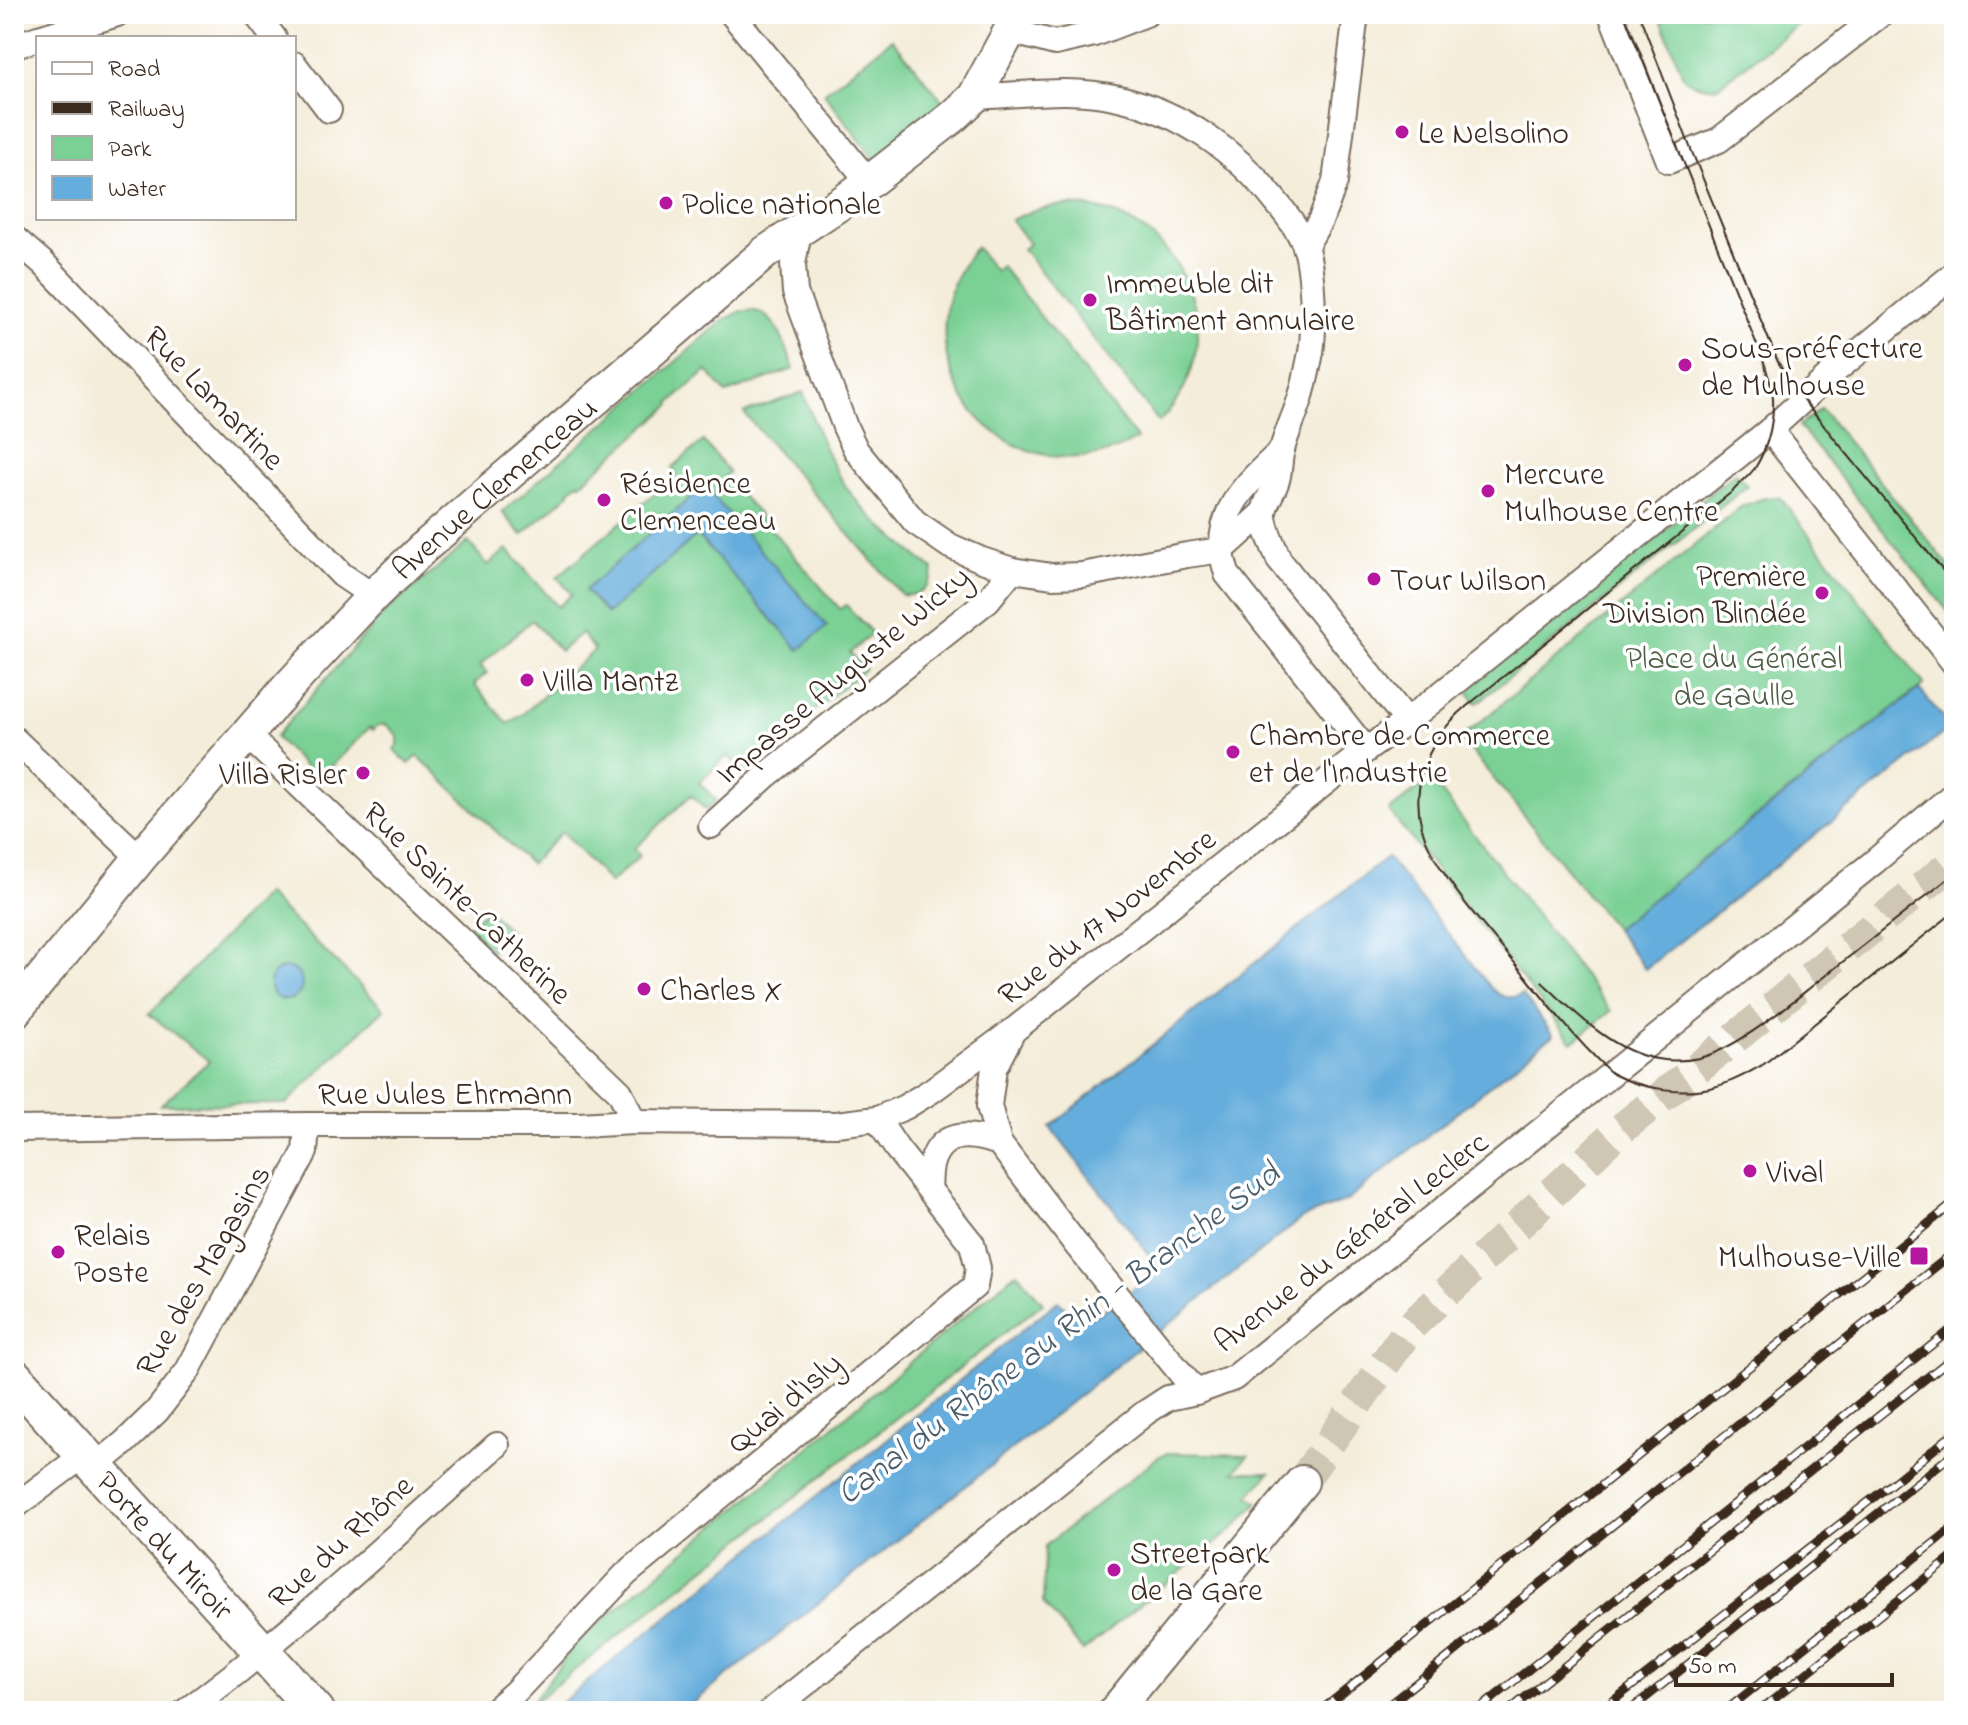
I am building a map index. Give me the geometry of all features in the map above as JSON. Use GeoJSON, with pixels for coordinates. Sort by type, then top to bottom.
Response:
{"type":"FeatureCollection","features":[{"type":"Feature","properties":{"kind":"main road","name":"Porte du Miroir"},"geometry":{"type":"LineString","coordinates":[[14,1377],[316,1711]]}},
{"type":"Feature","properties":{"kind":"street"},"geometry":{"type":"LineString","coordinates":[[46,36],[117,14]]}},
{"type":"Feature","properties":{"kind":"street"},"geometry":{"type":"LineString","coordinates":[[256,14],[272,36]]}},
{"type":"Feature","properties":{"kind":"street"},"geometry":{"type":"LineString","coordinates":[[732,14],[869,182]]}},
{"type":"Feature","properties":{"kind":"street"},"geometry":{"type":"LineString","coordinates":[[1015,23],[1055,43],[1094,34],[1146,14]]}},
{"type":"Feature","properties":{"kind":"street"},"geometry":{"type":"LineString","coordinates":[[1305,247],[1321,219],[1335,182],[1356,14]]}},
{"type":"Feature","properties":{"kind":"street"},"geometry":{"type":"LineString","coordinates":[[1611,14],[1669,161],[1719,140],[1881,14]]}},
{"type":"Feature","properties":{"kind":"street","name":"Avenue Clemenceau"},"geometry":{"type":"LineString","coordinates":[[14,1012],[140,858],[289,686],[373,596],[422,549],[766,252],[847,199],[954,116],[974,97],[1015,23]]}},
{"type":"Feature","properties":{"kind":"street"},"geometry":{"type":"LineString","coordinates":[[14,46],[36,39]]}},
{"type":"Feature","properties":{"kind":"street"},"geometry":{"type":"LineString","coordinates":[[296,67],[329,110]]}},
{"type":"Feature","properties":{"kind":"street"},"geometry":{"type":"LineString","coordinates":[[799,231],[793,264],[795,292],[845,427],[856,450],[915,522],[950,546],[982,560],[1012,570],[1052,576],[1082,575],[1222,550],[1264,512],[1277,479],[1282,450],[1301,396],[1312,348],[1313,298],[1305,247],[1295,225],[1243,164],[1215,141],[1153,109],[1119,98],[1084,92],[1049,91],[974,97]]}},
{"type":"Feature","properties":{"kind":"street","name":"Rue Lamartine"},"geometry":{"type":"LineString","coordinates":[[14,238],[44,264],[342,575],[373,596]]}},
{"type":"Feature","properties":{"kind":"street"},"geometry":{"type":"LineString","coordinates":[[1282,450],[1240,491],[1224,522],[1222,550],[1227,574],[1366,750],[1407,721],[1770,430],[1829,376],[1954,274]]}},
{"type":"Feature","properties":{"kind":"street"},"geometry":{"type":"LineString","coordinates":[[1770,430],[1954,663]]}},
{"type":"Feature","properties":{"kind":"street"},"geometry":{"type":"LineString","coordinates":[[1264,512],[1279,560],[1407,721]]}},
{"type":"Feature","properties":{"kind":"street","name":"Impasse Auguste Wicky"},"geometry":{"type":"LineString","coordinates":[[711,826],[778,766],[988,600],[1012,570]]}},
{"type":"Feature","properties":{"kind":"street","name":"Rue Sainte-Catherine"},"geometry":{"type":"LineString","coordinates":[[248,736],[620,1092],[634,1122]]}},
{"type":"Feature","properties":{"kind":"street"},"geometry":{"type":"LineString","coordinates":[[14,739],[140,858]]}},
{"type":"Feature","properties":{"kind":"street","name":"Rue du 17 Novembre"},"geometry":{"type":"LineString","coordinates":[[877,1119],[931,1091],[1014,1030],[1366,750]]}},
{"type":"Feature","properties":{"kind":"street","name":"Avenue du Général Leclerc"},"geometry":{"type":"LineString","coordinates":[[771,1711],[1145,1413],[1168,1398],[1234,1378],[1954,794]]}},
{"type":"Feature","properties":{"kind":"street"},"geometry":{"type":"LineString","coordinates":[[1014,1030],[994,1068],[989,1106],[999,1143],[1078,1247],[1196,1392]]}},
{"type":"Feature","properties":{"kind":"street","name":"Rue Jules Ehrmann"},"geometry":{"type":"LineString","coordinates":[[14,1129],[634,1122],[836,1124],[877,1119]]}},
{"type":"Feature","properties":{"kind":"street","name":"Quai d'Isly"},"geometry":{"type":"LineString","coordinates":[[493,1711],[515,1692],[626,1574],[975,1286],[978,1268],[972,1244],[877,1119]]}},
{"type":"Feature","properties":{"kind":"street","name":"Rue des Magasins"},"geometry":{"type":"LineString","coordinates":[[14,1507],[124,1443],[157,1411],[187,1372],[305,1152],[307,1125]]}},
{"type":"Feature","properties":{"kind":"street"},"geometry":{"type":"LineString","coordinates":[[929,1188],[932,1163],[940,1145],[959,1136],[982,1137],[999,1143]]}},
{"type":"Feature","properties":{"kind":"street","name":"Rue du Rhône"},"geometry":{"type":"LineString","coordinates":[[186,1711],[289,1630],[497,1445]]}},
{"type":"Feature","properties":{"kind":"street"},"geometry":{"type":"LineString","coordinates":[[1115,1711],[1302,1482]]}},
{"type":"Feature","properties":{"kind":"green space"},"geometry":{"type":"Polygon","coordinates":[[[1659,14],[1812,14],[1713,87],[1694,84],[1683,76],[1659,14]]]}},
{"type":"Feature","properties":{"kind":"green space"},"geometry":{"type":"Polygon","coordinates":[[[892,39],[947,106],[877,163],[824,93],[892,39]]]}},
{"type":"Feature","properties":{"kind":"green space"},"geometry":{"type":"Polygon","coordinates":[[[1055,206],[1097,209],[1134,223],[1163,247],[1184,278],[1196,313],[1196,350],[1184,387],[1159,422],[1023,249],[1029,244],[1011,220],[1055,206]]]}},
{"type":"Feature","properties":{"kind":"green space"},"geometry":{"type":"Polygon","coordinates":[[[976,247],[995,271],[1001,266],[1137,439],[1100,454],[1061,457],[1024,449],[994,432],[970,408],[954,379],[945,346],[946,312],[956,279],[976,247]]]}},
{"type":"Feature","properties":{"kind":"green space"},"geometry":{"type":"Polygon","coordinates":[[[742,311],[755,311],[770,320],[794,369],[726,393],[707,371],[522,535],[502,512],[725,319],[742,311]]]}},
{"type":"Feature","properties":{"kind":"green space"},"geometry":{"type":"Polygon","coordinates":[[[803,392],[827,453],[847,488],[876,521],[933,569],[928,585],[919,592],[902,595],[744,413],[803,392]]]}},
{"type":"Feature","properties":{"kind":"green space"},"geometry":{"type":"Polygon","coordinates":[[[1821,409],[1954,572],[1954,619],[1799,426],[1821,409]]]}},
{"type":"Feature","properties":{"kind":"green space"},"geometry":{"type":"Polygon","coordinates":[[[703,441],[729,472],[725,476],[840,609],[846,605],[872,633],[850,653],[865,669],[759,756],[744,774],[728,755],[699,783],[716,800],[706,810],[691,795],[634,849],[640,856],[610,883],[562,832],[530,864],[418,756],[409,764],[394,750],[398,745],[398,736],[387,725],[378,725],[373,730],[370,727],[318,780],[275,737],[386,611],[468,542],[488,565],[507,549],[558,607],[572,594],[557,577],[676,475],[672,468],[703,441]],[[532,620],[480,665],[487,673],[474,684],[508,724],[595,650],[581,633],[560,651],[532,620]]]}},
{"type":"Feature","properties":{"kind":"green space"},"geometry":{"type":"Polygon","coordinates":[[[1736,473],[1747,486],[1477,703],[1466,689],[1736,473]]]}},
{"type":"Feature","properties":{"kind":"green space","name":"Place du Général de Gaulle"},"geometry":{"type":"Polygon","coordinates":[[[1780,497],[1924,684],[1615,929],[1461,738],[1742,506],[1765,498],[1780,497]]]}},
{"type":"Feature","properties":{"kind":"green space"},"geometry":{"type":"Polygon","coordinates":[[[1431,779],[1611,1011],[1572,1042],[1389,811],[1431,779]]]}},
{"type":"Feature","properties":{"kind":"green space"},"geometry":{"type":"Polygon","coordinates":[[[266,894],[384,1009],[286,1104],[161,1105],[209,1061],[149,1014],[266,894]]]}},
{"type":"Feature","properties":{"kind":"green space"},"geometry":{"type":"Polygon","coordinates":[[[487,909],[510,931],[491,951],[467,928],[487,909]]]}},
{"type":"Feature","properties":{"kind":"green space"},"geometry":{"type":"Polygon","coordinates":[[[1017,1272],[1043,1303],[530,1705],[577,1642],[1017,1272]]]}},
{"type":"Feature","properties":{"kind":"green space","name":"Streetpark de la Gare"},"geometry":{"type":"Polygon","coordinates":[[[1167,1453],[1248,1455],[1234,1472],[1270,1472],[1249,1496],[1258,1502],[1233,1529],[1083,1651],[1043,1603],[1045,1546],[1167,1453]]]}},
{"type":"Feature","properties":{"kind":"water"},"geometry":{"type":"Polygon","coordinates":[[[704,486],[827,626],[799,650],[697,535],[607,614],[585,590],[704,486]]]}},
{"type":"Feature","properties":{"kind":"water"},"geometry":{"type":"Polygon","coordinates":[[[1919,689],[1951,727],[1645,969],[1615,929],[1919,689]]]}},
{"type":"Feature","properties":{"kind":"water","name":"Canal du Rhône au Rhin - Branche Sud"},"geometry":{"type":"Polygon","coordinates":[[[1387,857],[1493,990],[1507,997],[1522,994],[1553,1035],[1348,1200],[1302,1218],[683,1711],[551,1711],[1058,1301],[1076,1316],[1089,1317],[1116,1302],[1146,1277],[1150,1262],[1148,1253],[1050,1127],[1387,857]]]}},
{"type":"Feature","properties":{"kind":"water"},"geometry":{"type":"Polygon","coordinates":[[[286,968],[297,973],[302,984],[297,995],[286,1000],[275,995],[270,984],[275,973],[286,968]]]}},
{"type":"Feature","properties":{"kind":"tunnel"},"geometry":{"type":"LineString","coordinates":[[1302,1482],[1411,1326],[1615,1134],[1954,862]]}},
{"type":"Feature","properties":{"kind":"tram line"},"geometry":{"type":"LineString","coordinates":[[1624,14],[1765,365],[1773,399],[1770,430],[1755,468],[1733,491],[1452,721],[1439,737],[1422,773],[1419,812],[1423,833],[1442,870],[1465,902],[1586,1048],[1613,1074],[1662,1089],[1714,1087],[1764,1064],[1954,912]]}},
{"type":"Feature","properties":{"kind":"tram line"},"geometry":{"type":"LineString","coordinates":[[1639,14],[1778,362],[1802,399],[1954,584]]}},
{"type":"Feature","properties":{"kind":"tram line"},"geometry":{"type":"LineString","coordinates":[[1542,982],[1595,1029],[1625,1048],[1657,1059],[1699,1058],[1730,1045],[1763,1024],[1954,874]]}},
{"type":"Feature","properties":{"kind":"railway"},"geometry":{"type":"LineString","coordinates":[[1320,1711],[1954,1203]]}},
{"type":"Feature","properties":{"kind":"railway"},"geometry":{"type":"LineString","coordinates":[[1381,1711],[1954,1252]]}},
{"type":"Feature","properties":{"kind":"railway"},"geometry":{"type":"LineString","coordinates":[[1477,1711],[1954,1327]]}},
{"type":"Feature","properties":{"kind":"railway"},"geometry":{"type":"LineString","coordinates":[[1508,1711],[1954,1356]]}},
{"type":"Feature","properties":{"kind":"railway"},"geometry":{"type":"LineString","coordinates":[[1600,1711],[1954,1433]]}},
{"type":"Feature","properties":{"kind":"railway"},"geometry":{"type":"LineString","coordinates":[[1629,1711],[1954,1453]]}},
{"type":"Feature","properties":{"kind":"railway"},"geometry":{"type":"LineString","coordinates":[[1725,1711],[1954,1527]]}},
{"type":"Feature","properties":{"kind":"railway"},"geometry":{"type":"LineString","coordinates":[[1759,1711],[1954,1556]]}},
{"type":"Feature","properties":{"kind":"place","name":"Le Nelsolino"},"geometry":{"type":"Point","coordinates":[1402,132]}},
{"type":"Feature","properties":{"kind":"place","name":"Police nationale"},"geometry":{"type":"Point","coordinates":[666,203]}},
{"type":"Feature","properties":{"kind":"place","name":"Immeuble dit Bâtiment annulaire"},"geometry":{"type":"Point","coordinates":[1090,300]}},
{"type":"Feature","properties":{"kind":"place","name":"Sous-préfecture de Mulhouse"},"geometry":{"type":"Point","coordinates":[1685,365]}},
{"type":"Feature","properties":{"kind":"place","name":"Mercure Mulhouse Centre"},"geometry":{"type":"Point","coordinates":[1488,491]}},
{"type":"Feature","properties":{"kind":"place","name":"Résidence Clemenceau"},"geometry":{"type":"Point","coordinates":[604,500]}},
{"type":"Feature","properties":{"kind":"place","name":"Tour Wilson"},"geometry":{"type":"Point","coordinates":[1374,579]}},
{"type":"Feature","properties":{"kind":"place","name":"Première Division Blindée"},"geometry":{"type":"Point","coordinates":[1822,593]}},
{"type":"Feature","properties":{"kind":"place","name":"Villa Mantz"},"geometry":{"type":"Point","coordinates":[527,680]}},
{"type":"Feature","properties":{"kind":"place","name":"Chambre de Commerce et de l'Industrie"},"geometry":{"type":"Point","coordinates":[1233,752]}},
{"type":"Feature","properties":{"kind":"place","name":"Villa Risler"},"geometry":{"type":"Point","coordinates":[363,773]}},
{"type":"Feature","properties":{"kind":"place","name":"Charles X"},"geometry":{"type":"Point","coordinates":[644,989]}},
{"type":"Feature","properties":{"kind":"place","name":"Vival"},"geometry":{"type":"Point","coordinates":[1750,1171]}},
{"type":"Feature","properties":{"kind":"place","name":"Relais Poste"},"geometry":{"type":"Point","coordinates":[58,1252]}},
{"type":"Feature","properties":{"kind":"place","name":"Mulhouse-Ville"},"geometry":{"type":"Point","coordinates":[1919,1256]}},
{"type":"Feature","properties":{"kind":"place","name":"Streetpark de la Gare"},"geometry":{"type":"Point","coordinates":[1114,1570]}}]}
